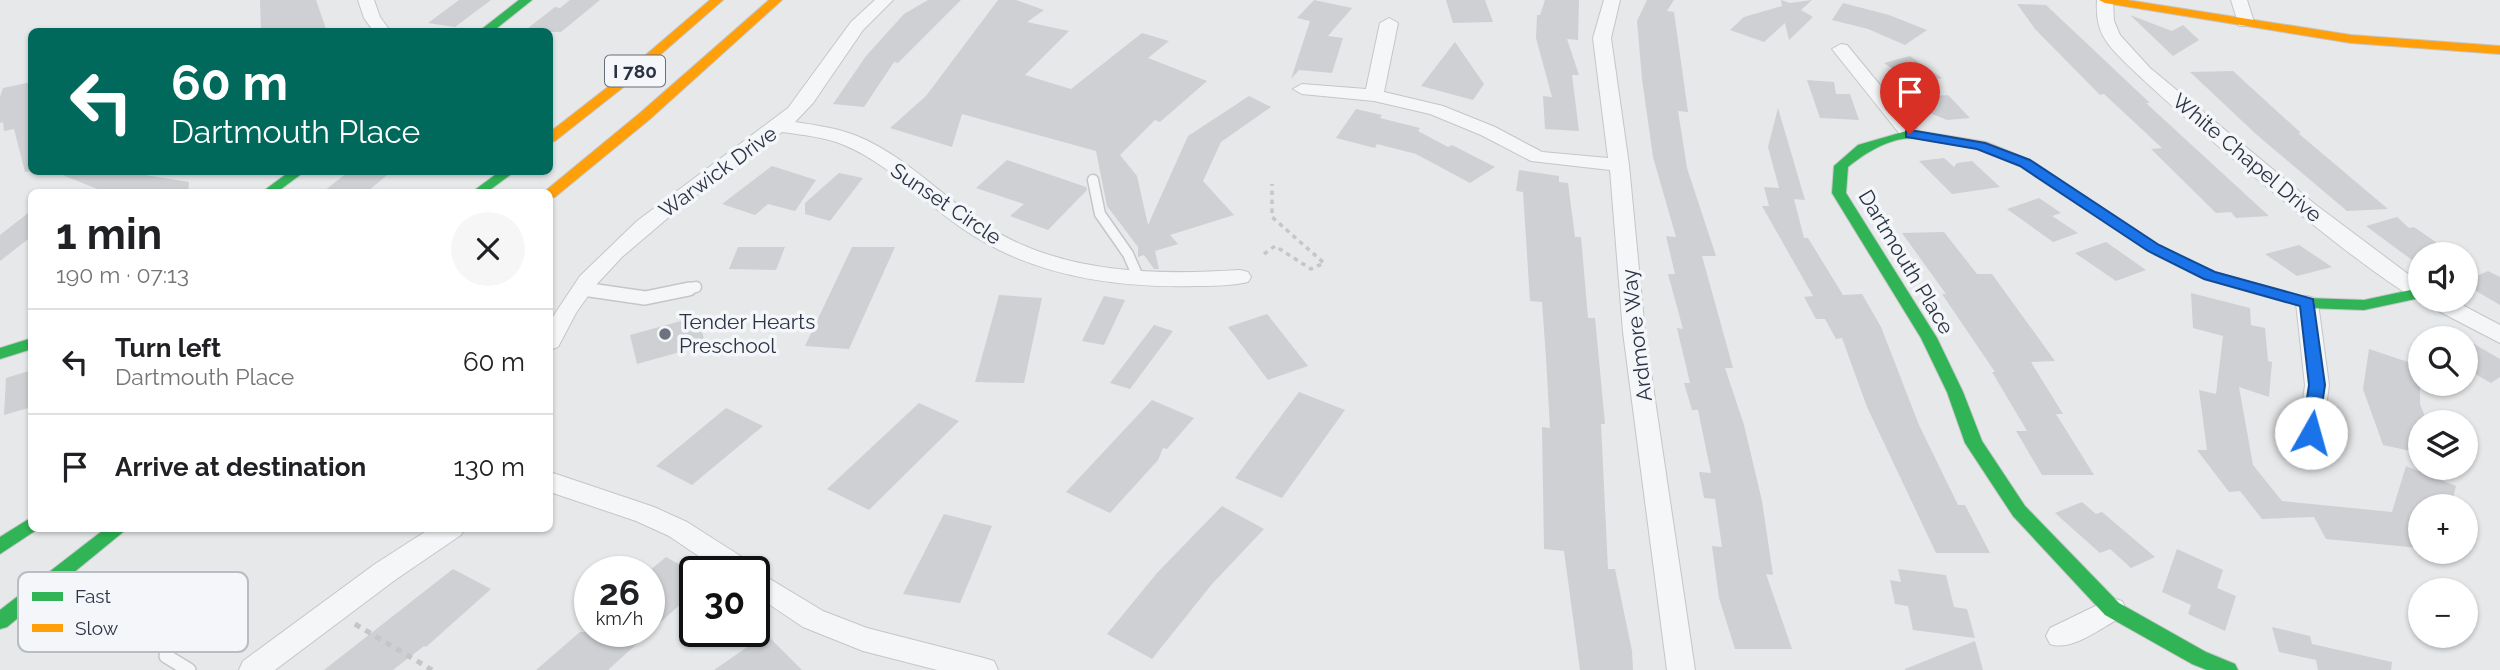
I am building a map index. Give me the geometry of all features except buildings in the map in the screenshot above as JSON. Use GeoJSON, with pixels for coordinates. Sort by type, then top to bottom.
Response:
{"type":"FeatureCollection","features":[{"type":"Feature","properties":{"kind":"main road"},"geometry":{"type":"LineString","coordinates":[[489,28],[526,0]]}},
{"type":"Feature","properties":{"kind":"main road","name":"I 780"},"geometry":{"type":"LineString","coordinates":[[553,136],[617,86],[717,0]]}},
{"type":"Feature","properties":{"kind":"main road","name":"I 780"},"geometry":{"type":"LineString","coordinates":[[553,192],[645,116],[776,0]]}},
{"type":"Feature","properties":{"kind":"main road"},"geometry":{"type":"LineString","coordinates":[[2105,0],[2443,49],[2500,50]]}},
{"type":"Feature","properties":{"kind":"main road"},"geometry":{"type":"LineString","coordinates":[[645,116],[736,52],[794,5]]}},
{"type":"Feature","properties":{"kind":"main road","name":"Dartmouth Place"},"geometry":{"type":"LineString","coordinates":[[2228,670],[2199,658],[2112,610],[2019,511],[1974,443],[1955,392],[1929,338],[1839,193],[1841,166],[1863,148],[1910,134],[1980,145],[2025,163],[2154,248],[2209,275],[2308,303],[2364,305],[2408,296]]}},
{"type":"Feature","properties":{"kind":"main road"},"geometry":{"type":"LineString","coordinates":[[272,189],[289,175]]}},
{"type":"Feature","properties":{"kind":"main road"},"geometry":{"type":"LineString","coordinates":[[483,189],[503,175]]}},
{"type":"Feature","properties":{"kind":"main road"},"geometry":{"type":"LineString","coordinates":[[0,354],[28,344]]}},
{"type":"Feature","properties":{"kind":"main road"},"geometry":{"type":"LineString","coordinates":[[0,547],[28,527]]}},
{"type":"Feature","properties":{"kind":"main road"},"geometry":{"type":"LineString","coordinates":[[63,572],[115,532]]}},
{"type":"Feature","properties":{"kind":"main road"},"geometry":{"type":"LineString","coordinates":[[0,621],[18,607]]}},
{"type":"Feature","properties":{"kind":"street"},"geometry":{"type":"LineString","coordinates":[[366,0],[372,18],[380,28]]}},
{"type":"Feature","properties":{"kind":"street","name":"Warwick Drive"},"geometry":{"type":"LineString","coordinates":[[553,333],[569,304],[610,256],[767,133],[780,127],[801,104],[858,25],[886,0]]}},
{"type":"Feature","properties":{"kind":"street","name":"Ardmore Way"},"geometry":{"type":"LineString","coordinates":[[1612,0],[1602,38],[1619,164],[1634,332],[1681,670]]}},
{"type":"Feature","properties":{"kind":"street","name":"White Chapel Drive"},"geometry":{"type":"LineString","coordinates":[[2105,0],[2104,22],[2115,41],[2148,74],[2323,223],[2408,285]]}},
{"type":"Feature","properties":{"kind":"street"},"geometry":{"type":"LineString","coordinates":[[2239,0],[2245,22]]}},
{"type":"Feature","properties":{"kind":"street"},"geometry":{"type":"LineString","coordinates":[[1374,95],[1389,23]]}},
{"type":"Feature","properties":{"kind":"street"},"geometry":{"type":"LineString","coordinates":[[1841,49],[1910,134]]}},
{"type":"Feature","properties":{"kind":"street"},"geometry":{"type":"LineString","coordinates":[[1302,89],[1374,95],[1436,110],[1488,131],[1538,157],[1619,164]]}},
{"type":"Feature","properties":{"kind":"street","name":"Sunset Circle"},"geometry":{"type":"LineString","coordinates":[[780,127],[803,129],[856,143],[979,230],[1013,249],[1058,265],[1138,277],[1240,277]]}},
{"type":"Feature","properties":{"kind":"street"},"geometry":{"type":"LineString","coordinates":[[2307,458],[2317,385],[2308,303]]}},
{"type":"Feature","properties":{"kind":"street"},"geometry":{"type":"LineString","coordinates":[[2458,312],[2500,334]]}},
{"type":"Feature","properties":{"kind":"street"},"geometry":{"type":"LineString","coordinates":[[553,483],[645,514],[678,529],[719,556]]}},
{"type":"Feature","properties":{"kind":"street"},"geometry":{"type":"LineString","coordinates":[[253,670],[385,572],[446,532]]}},
{"type":"Feature","properties":{"kind":"street"},"geometry":{"type":"LineString","coordinates":[[770,591],[813,619],[863,639],[984,670]]}},
{"type":"Feature","properties":{"kind":"street"},"geometry":{"type":"LineString","coordinates":[[2060,636],[2112,610]]}},
{"type":"Feature","properties":{"kind":"lane"},"geometry":{"type":"LineString","coordinates":[[1093,180],[1100,214],[1128,254],[1138,277]]}},
{"type":"Feature","properties":{"kind":"lane"},"geometry":{"type":"LineString","coordinates":[[583,289],[645,298],[696,287]]}},
{"type":"Feature","properties":{"kind":"lane"},"geometry":{"type":"LineString","coordinates":[[166,656],[189,670]]}},
{"type":"Feature","properties":{"kind":"path"},"geometry":{"type":"LineString","coordinates":[[1264,254],[1275,246],[1311,269],[1324,263],[1272,217],[1269,204],[1272,184]]}},
{"type":"Feature","properties":{"kind":"path"},"geometry":{"type":"LineString","coordinates":[[333,611],[432,670]]}},
{"type":"Feature","properties":{"kind":"traffic: fast"},"geometry":{"type":"LineString","coordinates":[[489,28],[526,0]]}},
{"type":"Feature","properties":{"kind":"traffic: fast"},"geometry":{"type":"LineString","coordinates":[[1943,139],[1910,134],[1863,148],[1841,166],[1839,193],[1929,338],[1955,392],[1974,443],[2019,511],[2112,609],[2199,658],[2228,670]]}},
{"type":"Feature","properties":{"kind":"traffic: fast"},"geometry":{"type":"LineString","coordinates":[[273,189],[293,175]]}},
{"type":"Feature","properties":{"kind":"traffic: fast"},"geometry":{"type":"LineString","coordinates":[[483,189],[503,175]]}},
{"type":"Feature","properties":{"kind":"traffic: fast"},"geometry":{"type":"LineString","coordinates":[[2307,303],[2364,305],[2408,296]]}},
{"type":"Feature","properties":{"kind":"traffic: fast"},"geometry":{"type":"LineString","coordinates":[[0,354],[28,344]]}},
{"type":"Feature","properties":{"kind":"traffic: fast"},"geometry":{"type":"LineString","coordinates":[[0,547],[28,527]]}},
{"type":"Feature","properties":{"kind":"traffic: fast"},"geometry":{"type":"LineString","coordinates":[[63,572],[114,532]]}},
{"type":"Feature","properties":{"kind":"traffic: fast"},"geometry":{"type":"LineString","coordinates":[[0,621],[18,607]]}},
{"type":"Feature","properties":{"kind":"traffic: slow"},"geometry":{"type":"LineString","coordinates":[[553,136],[617,86],[717,0]]}},
{"type":"Feature","properties":{"kind":"traffic: slow"},"geometry":{"type":"LineString","coordinates":[[553,192],[645,116],[776,0]]}},
{"type":"Feature","properties":{"kind":"traffic: slow"},"geometry":{"type":"LineString","coordinates":[[2105,0],[2351,39],[2500,50]]}},
{"type":"Feature","properties":{"kind":"traffic: slow"},"geometry":{"type":"LineString","coordinates":[[1943,139],[1981,145],[2025,163],[2154,248],[2209,275],[2307,303]]}},
{"type":"Feature","properties":{"kind":"place","name":"Tender Hearts Preschool"},"geometry":{"type":"Point","coordinates":[665,334]}},
{"type":"Feature","properties":{"kind":"route"},"geometry":{"type":"LineString","coordinates":[[1910,134],[1980,145],[2025,163],[2154,248],[2209,275],[2308,303],[2317,385],[2311,433]]}}]}
